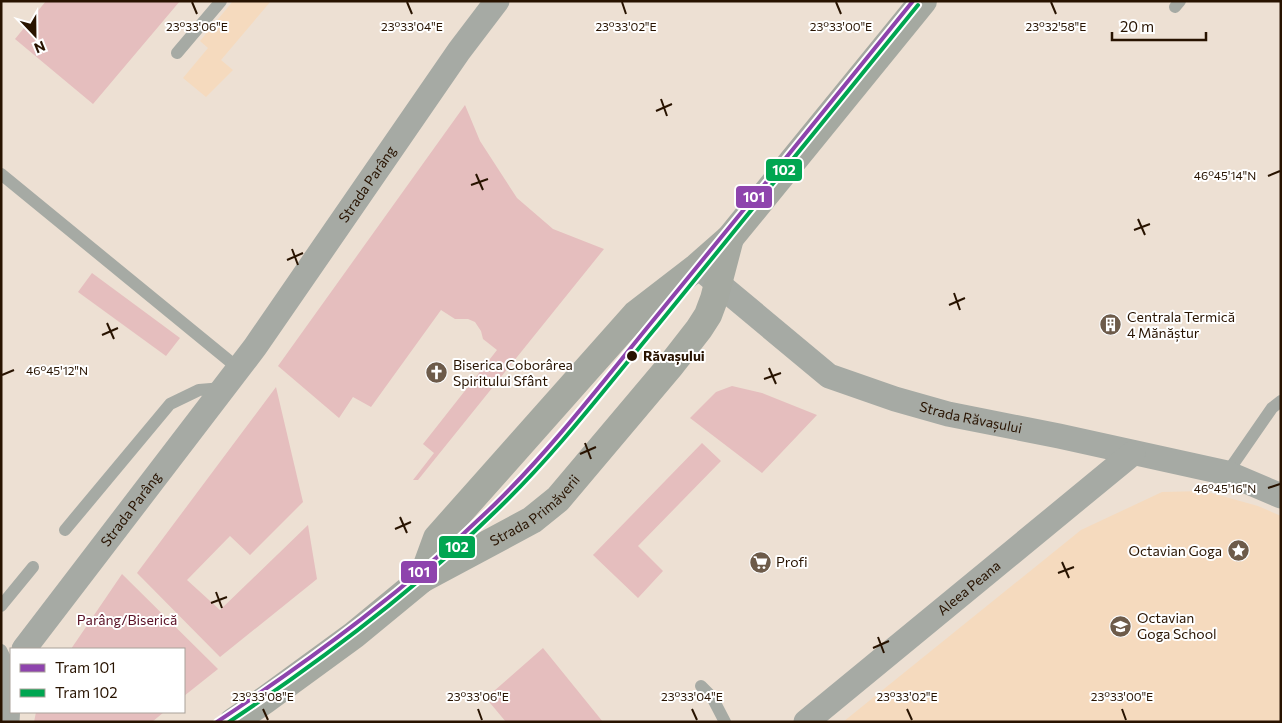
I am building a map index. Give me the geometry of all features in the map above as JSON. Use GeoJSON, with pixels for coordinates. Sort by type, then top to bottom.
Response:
{"type":"FeatureCollection","features":[{"type":"Feature","properties":{"kind":"main road","name":"Strada Primăverii"},"geometry":{"type":"LineString","coordinates":[[422,580],[437,538],[636,314],[697,267],[730,238],[923,1]]}},
{"type":"Feature","properties":{"kind":"main road","name":"Strada Primăverii"},"geometry":{"type":"LineString","coordinates":[[232,722],[354,635],[422,580],[532,520],[558,499],[699,329],[708,315],[730,238]]}},
{"type":"Feature","properties":{"kind":"street","name":"Strada Parâng"},"geometry":{"type":"LineString","coordinates":[[20,648],[255,347],[459,51],[497,1]]}},
{"type":"Feature","properties":{"kind":"street","name":"Strada Răvașului"},"geometry":{"type":"LineString","coordinates":[[697,267],[829,376],[895,399],[948,414],[1227,473],[1281,496]]}},
{"type":"Feature","properties":{"kind":"street","name":"Aleea Peana"},"geometry":{"type":"LineString","coordinates":[[806,722],[1133,453]]}},
{"type":"Feature","properties":{"kind":"street","name":"Strada Parâng"},"geometry":{"type":"LineString","coordinates":[[7,722],[9,662]]}},
{"type":"Feature","properties":{"kind":"lane"},"geometry":{"type":"LineString","coordinates":[[177,53],[221,1]]}},
{"type":"Feature","properties":{"kind":"lane"},"geometry":{"type":"LineString","coordinates":[[1,174],[238,368]]}},
{"type":"Feature","properties":{"kind":"lane"},"geometry":{"type":"LineString","coordinates":[[65,530],[170,404],[200,390],[223,388]]}},
{"type":"Feature","properties":{"kind":"lane"},"geometry":{"type":"LineString","coordinates":[[1227,473],[1272,408],[1281,401]]}},
{"type":"Feature","properties":{"kind":"lane"},"geometry":{"type":"LineString","coordinates":[[1,606],[32,567]]}},
{"type":"Feature","properties":{"kind":"lane"},"geometry":{"type":"LineString","coordinates":[[702,686],[712,697],[725,722]]}},
{"type":"Feature","properties":{"kind":"shaded area"},"geometry":{"type":"Polygon","coordinates":[[[233,1],[271,1],[221,60],[233,70],[206,97],[183,78],[208,48],[200,41],[233,1]]]}},
{"type":"Feature","properties":{"kind":"shaded area","name":"Octavian Goga School"},"geometry":{"type":"Polygon","coordinates":[[[1204,491],[1258,506],[1281,516],[1281,722],[843,722],[1081,530],[1162,492],[1204,491]]]}},
{"type":"Feature","properties":{"kind":"green space"},"geometry":{"type":"Polygon","coordinates":[[[46,1],[180,1],[93,104],[15,39],[46,1]]]}},
{"type":"Feature","properties":{"kind":"green space"},"geometry":{"type":"Polygon","coordinates":[[[465,105],[480,141],[517,198],[553,229],[604,249],[418,480],[413,480],[434,453],[423,444],[497,350],[483,339],[481,331],[475,322],[468,319],[455,319],[441,310],[371,407],[353,397],[339,418],[278,366],[465,105]]]}},
{"type":"Feature","properties":{"kind":"green space"},"geometry":{"type":"Polygon","coordinates":[[[92,273],[180,338],[166,356],[78,292],[92,273]]]}},
{"type":"Feature","properties":{"kind":"green space"},"geometry":{"type":"Polygon","coordinates":[[[732,386],[762,393],[817,415],[762,473],[690,418],[716,392],[732,386]]]}},
{"type":"Feature","properties":{"kind":"green space"},"geometry":{"type":"Polygon","coordinates":[[[276,387],[303,502],[250,555],[230,536],[187,580],[220,610],[308,525],[317,579],[220,657],[137,573],[276,387]]]}},
{"type":"Feature","properties":{"kind":"green space"},"geometry":{"type":"Polygon","coordinates":[[[702,443],[721,461],[638,546],[663,571],[638,598],[593,555],[702,443]]]}},
{"type":"Feature","properties":{"kind":"green space","name":"Parâng/Biserică"},"geometry":{"type":"Polygon","coordinates":[[[122,574],[218,669],[185,695],[185,648],[72,648],[122,574]]]}},
{"type":"Feature","properties":{"kind":"green space"},"geometry":{"type":"Polygon","coordinates":[[[543,648],[603,722],[506,722],[486,698],[543,648]]]}},
{"type":"Feature","properties":{"kind":"green space"},"geometry":{"type":"Polygon","coordinates":[[[36,713],[163,713],[152,722],[34,722],[36,713]]]}},
{"type":"Feature","properties":{"kind":"tram line","name":"101"},"geometry":{"type":"LineString","coordinates":[[217,722],[290,672],[362,619],[464,534],[517,482],[595,392],[913,1]]}},
{"type":"Feature","properties":{"kind":"tram line","name":"102"},"geometry":{"type":"LineString","coordinates":[[229,722],[300,673],[404,594],[469,537],[521,486],[601,395],[918,5]]}},
{"type":"Feature","properties":{"kind":"place","name":"Centrala Termică 4 Mănăștur"},"geometry":{"type":"Point","coordinates":[1111,325]}},
{"type":"Feature","properties":{"kind":"place","name":"Răvașului"},"geometry":{"type":"Point","coordinates":[632,356]}},
{"type":"Feature","properties":{"kind":"place","name":"Biserica Coborârea Spiritului Sfânt"},"geometry":{"type":"Point","coordinates":[437,373]}},
{"type":"Feature","properties":{"kind":"place","name":"Octavian Goga"},"geometry":{"type":"Point","coordinates":[1238,551]}},
{"type":"Feature","properties":{"kind":"place","name":"Profi"},"geometry":{"type":"Point","coordinates":[760,562]}},
{"type":"Feature","properties":{"kind":"place","name":"Octavian Goga School"},"geometry":{"type":"Point","coordinates":[1121,626]}}]}
